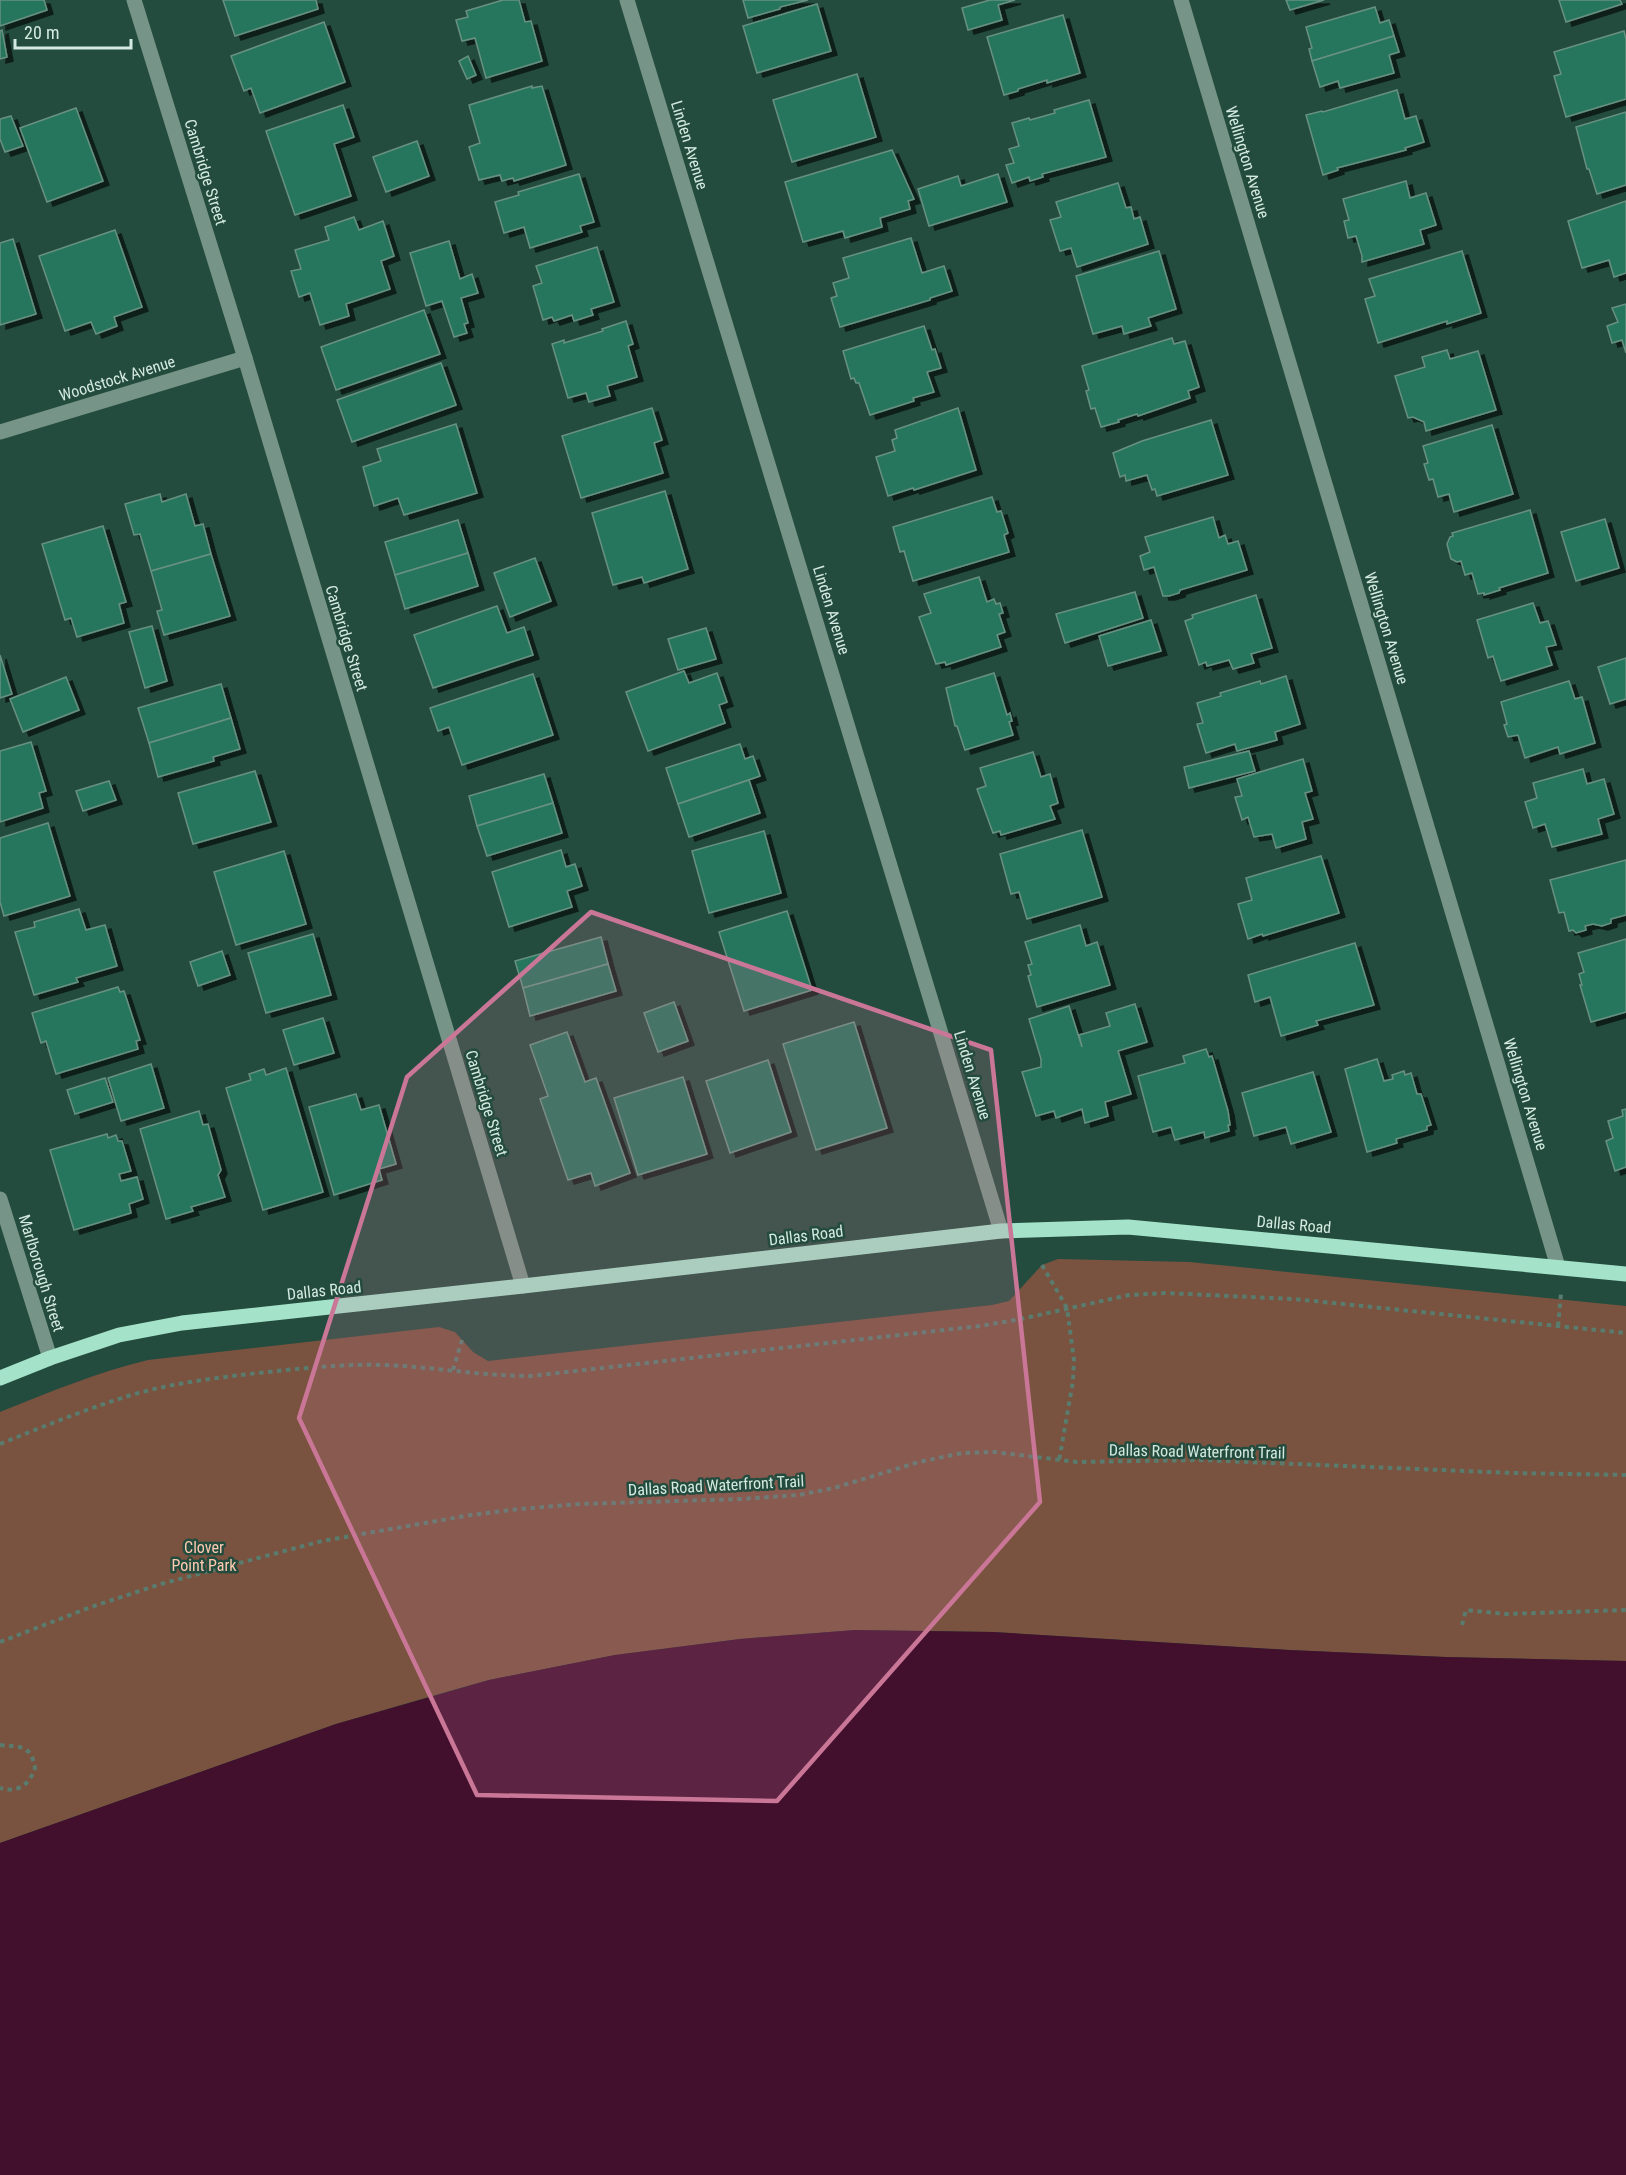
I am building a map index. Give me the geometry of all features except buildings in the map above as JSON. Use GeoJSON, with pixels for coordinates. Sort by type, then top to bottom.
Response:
{"type":"FeatureCollection","features":[{"type":"Feature","properties":{"kind":"main road","name":"Dallas Road"},"geometry":{"type":"LineString","coordinates":[[0,1378],[50,1358],[119,1335],[182,1323],[1001,1231],[1128,1227],[1626,1274]]}},
{"type":"Feature","properties":{"kind":"street","name":"Cambridge Street"},"geometry":{"type":"LineString","coordinates":[[134,0],[245,358],[523,1286]]}},
{"type":"Feature","properties":{"kind":"street","name":"Linden Avenue"},"geometry":{"type":"LineString","coordinates":[[627,0],[1001,1231]]}},
{"type":"Feature","properties":{"kind":"street","name":"Wellington Avenue"},"geometry":{"type":"LineString","coordinates":[[1181,0],[1558,1267]]}},
{"type":"Feature","properties":{"kind":"street","name":"Woodstock Avenue"},"geometry":{"type":"LineString","coordinates":[[0,432],[245,358]]}},
{"type":"Feature","properties":{"kind":"street","name":"Marlborough Street"},"geometry":{"type":"LineString","coordinates":[[0,1199],[50,1358]]}},
{"type":"Feature","properties":{"kind":"path"},"geometry":{"type":"LineString","coordinates":[[1042,1265],[1067,1308],[1074,1360],[1073,1381],[1059,1461]]}},
{"type":"Feature","properties":{"kind":"path"},"geometry":{"type":"LineString","coordinates":[[0,1444],[130,1396],[190,1383],[292,1369],[358,1365],[404,1366],[496,1376],[530,1376],[981,1326],[1129,1295],[1166,1293],[1294,1299],[1626,1334]]}},
{"type":"Feature","properties":{"kind":"path"},"geometry":{"type":"LineString","coordinates":[[453,1370],[462,1340]]}},
{"type":"Feature","properties":{"kind":"path","name":"Dallas Road Waterfront Trail"},"geometry":{"type":"LineString","coordinates":[[0,1642],[91,1607],[161,1584],[322,1541],[460,1517],[580,1504],[741,1499],[799,1494],[834,1488],[919,1462],[962,1454],[994,1452],[1077,1462],[1200,1460],[1502,1473],[1626,1475]]}},
{"type":"Feature","properties":{"kind":"path"},"geometry":{"type":"LineString","coordinates":[[1462,1625],[1466,1610],[1506,1614],[1626,1610]]}},
{"type":"Feature","properties":{"kind":"path"},"geometry":{"type":"LineString","coordinates":[[0,1745],[24,1748],[30,1753],[34,1768],[28,1783],[19,1789],[9,1791],[0,1788]]}},
{"type":"Feature","properties":{"kind":"highlighted area"},"geometry":{"type":"Polygon","coordinates":[[[591,912],[991,1050],[1040,1502],[777,1801],[477,1795],[299,1418],[407,1077],[591,912]]]}},
{"type":"Feature","properties":{"kind":"green space","name":"Clover Point Park"},"geometry":{"type":"Polygon","coordinates":[[[1058,1259],[1189,1262],[1626,1306],[1626,1661],[1445,1657],[1289,1650],[993,1632],[855,1630],[740,1639],[615,1655],[489,1680],[336,1724],[0,1843],[0,1412],[91,1377],[148,1360],[439,1327],[455,1332],[473,1352],[488,1361],[992,1305],[1009,1301],[1042,1265],[1058,1259]]]}},
{"type":"Feature","properties":{"kind":"shaded area"},"geometry":{"type":"Polygon","coordinates":[[[855,1630],[993,1632],[1289,1650],[1445,1657],[1626,1661],[1626,2175],[0,2175],[0,1843],[336,1724],[489,1680],[615,1655],[740,1639],[855,1630]]]}}]}
